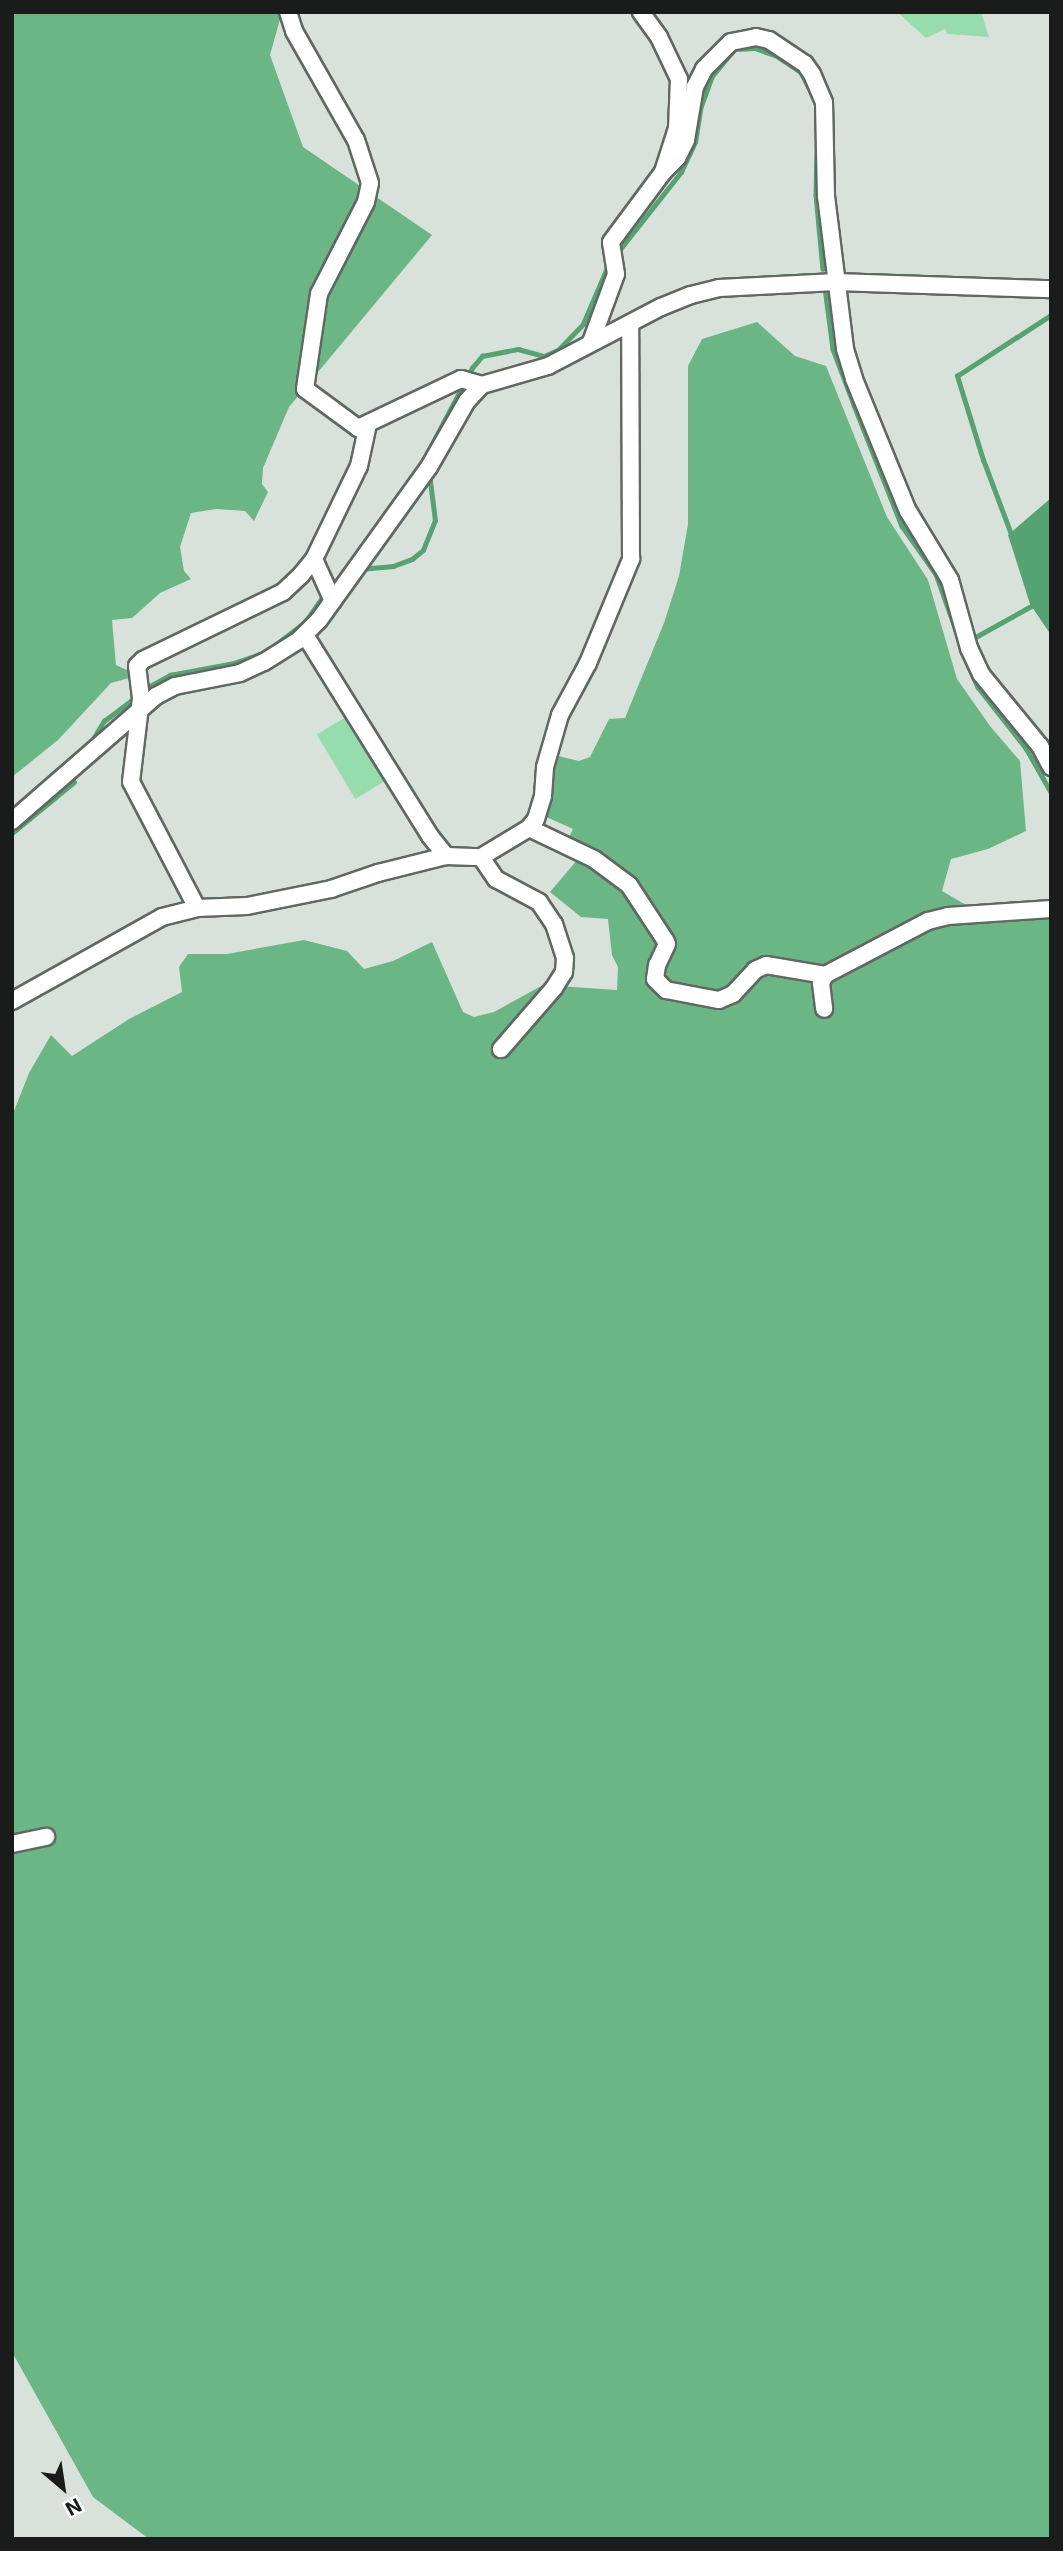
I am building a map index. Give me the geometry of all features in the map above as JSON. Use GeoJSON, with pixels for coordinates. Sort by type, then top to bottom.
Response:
{"type":"FeatureCollection","features":[{"type":"Feature","properties":{"kind":"street"},"geometry":{"type":"LineString","coordinates":[[288,12],[295,31],[356,140],[370,183],[366,202],[318,294],[305,389],[358,428],[472,382],[548,366],[591,342],[630,326],[691,295],[719,288],[836,282],[1051,289]]}},
{"type":"Feature","properties":{"kind":"street"},"geometry":{"type":"LineString","coordinates":[[641,12],[659,37],[679,79],[677,128],[663,172]]}},
{"type":"Feature","properties":{"kind":"street"},"geometry":{"type":"LineString","coordinates":[[591,342],[616,274],[614,237],[663,172],[677,158],[686,140],[695,87],[704,69],[731,42],[743,37],[769,40],[804,64],[820,88],[824,102],[826,196],[845,349],[854,379],[908,511],[950,580],[968,649],[981,674],[1040,746],[1051,766]]}},
{"type":"Feature","properties":{"kind":"street"},"geometry":{"type":"LineString","coordinates":[[12,1001],[162,917],[197,908],[247,906],[331,889],[378,873],[446,856],[481,857],[529,828],[536,819],[543,796],[548,755],[560,715],[588,663],[631,559],[630,326]]}},
{"type":"Feature","properties":{"kind":"street"},"geometry":{"type":"LineString","coordinates":[[12,821],[140,698],[175,686],[240,673],[264,662],[305,635],[329,595],[355,570],[427,470],[467,401],[472,382]]}},
{"type":"Feature","properties":{"kind":"street"},"geometry":{"type":"LineString","coordinates":[[197,908],[131,782],[140,698],[137,666],[143,660],[283,592],[314,559],[359,466],[368,424]]}},
{"type":"Feature","properties":{"kind":"street"},"geometry":{"type":"LineString","coordinates":[[314,559],[329,595]]}},
{"type":"Feature","properties":{"kind":"street"},"geometry":{"type":"LineString","coordinates":[[305,635],[430,836],[446,856]]}},
{"type":"Feature","properties":{"kind":"street"},"geometry":{"type":"LineString","coordinates":[[529,828],[594,859],[629,884],[667,944],[657,965],[655,979],[666,990],[719,1000],[733,994],[755,970],[766,965],[825,975]]}},
{"type":"Feature","properties":{"kind":"street"},"geometry":{"type":"LineString","coordinates":[[481,857],[496,879],[539,902],[554,924],[565,958],[564,972],[554,988],[501,1049]]}},
{"type":"Feature","properties":{"kind":"street"},"geometry":{"type":"LineString","coordinates":[[824,1009],[821,983],[825,975],[928,921],[948,916],[1051,909]]}},
{"type":"Feature","properties":{"kind":"street"},"geometry":{"type":"LineString","coordinates":[[12,1844],[46,1837]]}},
{"type":"Feature","properties":{"kind":"shaded area"},"geometry":{"type":"Polygon","coordinates":[[[12,12],[282,12],[270,55],[303,147],[432,235],[289,407],[263,468],[262,484],[268,492],[254,521],[245,511],[216,509],[191,513],[180,547],[184,571],[191,579],[160,593],[132,618],[112,620],[116,665],[129,671],[129,678],[111,683],[58,740],[12,777],[12,12]]]}},
{"type":"Feature","properties":{"kind":"shaded area"},"geometry":{"type":"Polygon","coordinates":[[[897,12],[981,12],[989,37],[947,34],[945,29],[926,38],[897,12]]]}},
{"type":"Feature","properties":{"kind":"shaded area"},"geometry":{"type":"Polygon","coordinates":[[[757,322],[795,356],[826,366],[887,517],[928,580],[957,679],[990,726],[1020,761],[1026,831],[988,849],[951,859],[942,891],[997,923],[1051,916],[1051,2539],[149,2539],[93,2497],[12,2352],[12,1116],[29,1073],[51,1035],[72,1056],[129,1019],[182,992],[179,967],[188,954],[227,954],[304,940],[347,951],[364,969],[393,961],[432,942],[463,1012],[474,1017],[494,1012],[543,985],[617,990],[618,967],[612,955],[608,919],[581,917],[550,892],[584,852],[567,841],[573,829],[544,816],[554,755],[579,761],[590,757],[609,719],[625,718],[664,623],[679,576],[688,524],[688,366],[702,339],[757,322]]]}},
{"type":"Feature","properties":{"kind":"shaded area"},"geometry":{"type":"Polygon","coordinates":[[[1051,498],[1051,635],[1030,604],[1008,535],[1051,498]]]}},
{"type":"Feature","properties":{"kind":"shaded area"},"geometry":{"type":"Polygon","coordinates":[[[351,714],[390,778],[355,799],[317,735],[351,714]]]}},
{"type":"Feature","properties":{"kind":"waterway"},"geometry":{"type":"LineString","coordinates":[[617,253],[681,172],[695,142],[701,106],[712,76],[735,49],[755,48],[777,56],[801,72],[814,98]]}},
{"type":"Feature","properties":{"kind":"waterway"},"geometry":{"type":"LineString","coordinates":[[817,144],[816,195],[823,269]]}},
{"type":"Feature","properties":{"kind":"waterway"},"geometry":{"type":"LineString","coordinates":[[426,464],[424,459],[472,368],[482,356],[518,349],[544,356],[558,350],[583,324],[609,263]]}},
{"type":"Feature","properties":{"kind":"waterway"},"geometry":{"type":"LineString","coordinates":[[825,288],[833,349],[854,405],[902,526],[936,574],[957,633]]}},
{"type":"Feature","properties":{"kind":"waterway"},"geometry":{"type":"LineString","coordinates":[[1012,537],[983,460],[957,376],[1051,315]]}},
{"type":"Feature","properties":{"kind":"waterway"},"geometry":{"type":"LineString","coordinates":[[360,569],[393,566],[412,559],[423,550],[435,521],[429,473]]}},
{"type":"Feature","properties":{"kind":"waterway"},"geometry":{"type":"LineString","coordinates":[[332,586],[348,570]]}},
{"type":"Feature","properties":{"kind":"waterway"},"geometry":{"type":"LineString","coordinates":[[143,690],[170,675],[234,663],[266,652],[305,622],[324,595]]}},
{"type":"Feature","properties":{"kind":"waterway"},"geometry":{"type":"LineString","coordinates":[[972,639],[1035,604]]}},
{"type":"Feature","properties":{"kind":"waterway"},"geometry":{"type":"LineString","coordinates":[[961,649],[978,687],[1026,748],[1051,792]]}},
{"type":"Feature","properties":{"kind":"waterway"},"geometry":{"type":"LineString","coordinates":[[90,744],[104,721],[137,696]]}},
{"type":"Feature","properties":{"kind":"waterway"},"geometry":{"type":"LineString","coordinates":[[12,833],[74,782]]}}]}
